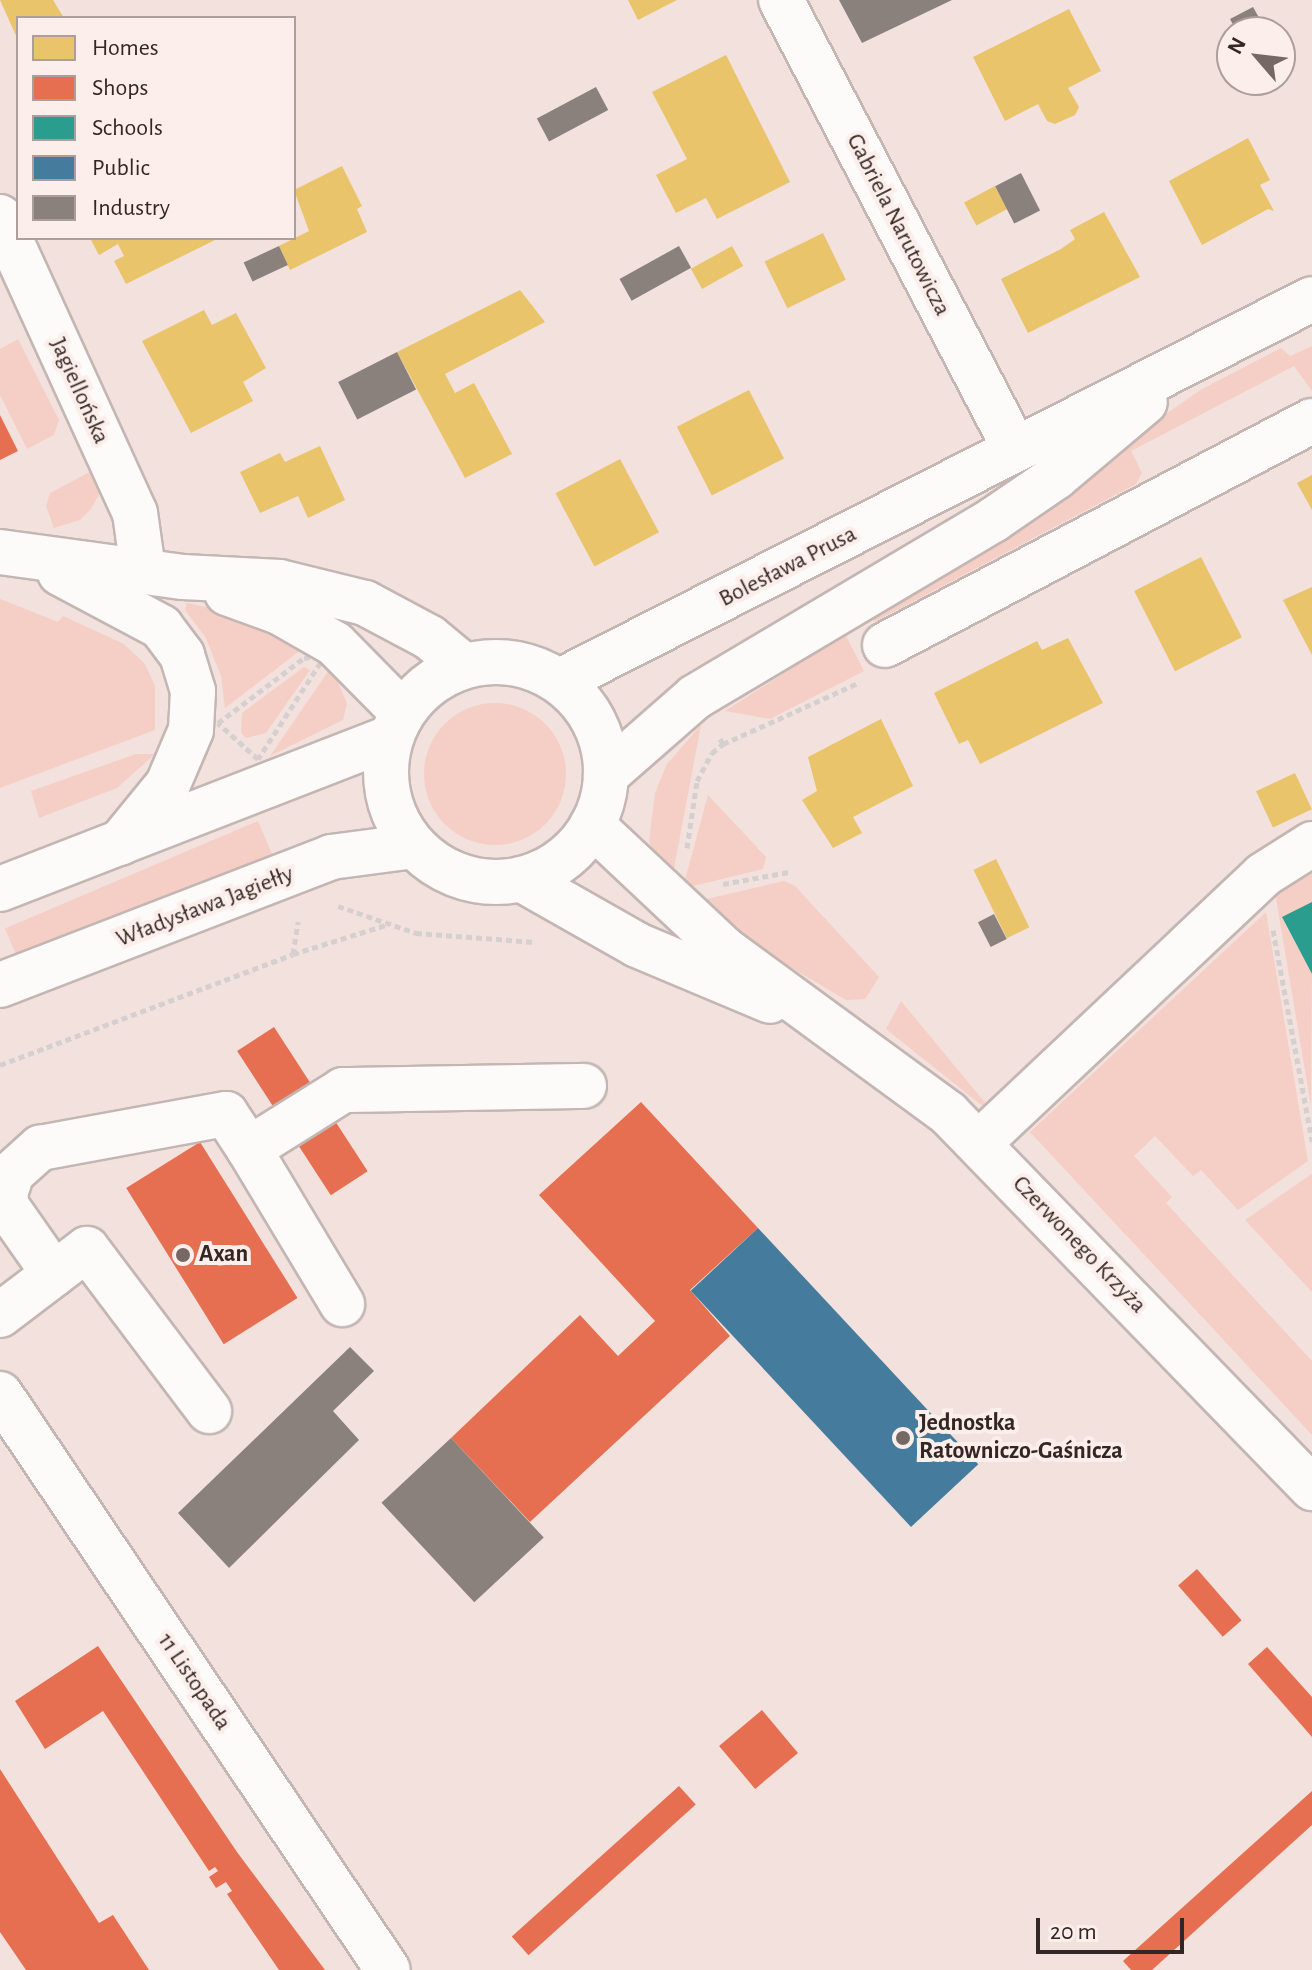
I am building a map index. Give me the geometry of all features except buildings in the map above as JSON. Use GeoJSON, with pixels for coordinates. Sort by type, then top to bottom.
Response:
{"type":"FeatureCollection","features":[{"type":"Feature","properties":{"kind":"street","name":"Gabriela Narutowicza"},"geometry":{"type":"LineString","coordinates":[[781,0],[1015,449]]}},
{"type":"Feature","properties":{"kind":"street","name":"Jagiellońska"},"geometry":{"type":"LineString","coordinates":[[0,217],[163,574]]}},
{"type":"Feature","properties":{"kind":"street","name":"Bolesława Prusa"},"geometry":{"type":"LineString","coordinates":[[560,681],[1312,299]]}},
{"type":"Feature","properties":{"kind":"street","name":"Bolesława Prusa"},"geometry":{"type":"LineString","coordinates":[[606,775],[695,697],[993,520],[1120,425],[1183,366]]}},
{"type":"Feature","properties":{"kind":"street"},"geometry":{"type":"LineString","coordinates":[[885,645],[1312,421]]}},
{"type":"Feature","properties":{"kind":"street"},"geometry":{"type":"LineString","coordinates":[[993,520],[1015,449]]}},
{"type":"Feature","properties":{"kind":"street"},"geometry":{"type":"LineString","coordinates":[[12,555],[163,574],[280,582],[365,603],[429,637],[464,666]]}},
{"type":"Feature","properties":{"kind":"street"},"geometry":{"type":"LineString","coordinates":[[12,555],[114,597],[161,627],[182,655],[193,691],[191,730],[168,784],[120,843]]}},
{"type":"Feature","properties":{"kind":"street"},"geometry":{"type":"LineString","coordinates":[[0,889],[120,843],[396,725],[440,676],[464,666],[514,662],[560,681],[595,722],[606,775],[592,825],[550,868],[521,879],[463,877],[414,846],[388,795],[396,725],[335,644],[279,612],[163,574]]}},
{"type":"Feature","properties":{"kind":"street","name":"Czerwonego Krzyża"},"geometry":{"type":"LineString","coordinates":[[592,825],[724,949],[948,1113],[1312,1488]]}},
{"type":"Feature","properties":{"kind":"street"},"geometry":{"type":"LineString","coordinates":[[979,1143],[1263,875],[1312,844]]}},
{"type":"Feature","properties":{"kind":"street","name":"Władysława Jagiełły"},"geometry":{"type":"LineString","coordinates":[[0,985],[331,857],[414,846]]}},
{"type":"Feature","properties":{"kind":"street","name":"Czerwonego Krzyża"},"geometry":{"type":"LineString","coordinates":[[521,879],[701,976],[828,1023]]}},
{"type":"Feature","properties":{"kind":"street"},"geometry":{"type":"LineString","coordinates":[[249,1149],[343,1090],[584,1086]]}},
{"type":"Feature","properties":{"kind":"street"},"geometry":{"type":"LineString","coordinates":[[54,1274],[7,1207],[12,1173],[27,1155],[40,1148],[226,1114],[342,1304]]}},
{"type":"Feature","properties":{"kind":"street"},"geometry":{"type":"LineString","coordinates":[[0,1315],[87,1249],[209,1411]]}},
{"type":"Feature","properties":{"kind":"street","name":"11 Listopada"},"geometry":{"type":"LineString","coordinates":[[0,1394],[388,1970]]}},
{"type":"Feature","properties":{"kind":"path"},"geometry":{"type":"LineString","coordinates":[[684,865],[697,781],[712,753],[723,744],[870,678],[885,645]]}},
{"type":"Feature","properties":{"kind":"path"},"geometry":{"type":"LineString","coordinates":[[218,723],[304,658],[326,654],[258,759]]}},
{"type":"Feature","properties":{"kind":"path"},"geometry":{"type":"LineString","coordinates":[[716,731],[723,744]]}},
{"type":"Feature","properties":{"kind":"path"},"geometry":{"type":"LineString","coordinates":[[715,886],[789,872]]}},
{"type":"Feature","properties":{"kind":"path"},"geometry":{"type":"LineString","coordinates":[[1263,875],[1312,1141]]}},
{"type":"Feature","properties":{"kind":"path"},"geometry":{"type":"LineString","coordinates":[[324,903],[416,933],[551,943]]}},
{"type":"Feature","properties":{"kind":"path"},"geometry":{"type":"LineString","coordinates":[[293,954],[303,912]]}},
{"type":"Feature","properties":{"kind":"path"},"geometry":{"type":"LineString","coordinates":[[0,1065],[347,933],[387,925]]}},
{"type":"Feature","properties":{"kind":"shaded area"},"geometry":{"type":"Polygon","coordinates":[[[18,339],[59,420],[54,435],[27,449],[0,395],[0,349],[18,339]]]}},
{"type":"Feature","properties":{"kind":"shaded area"},"geometry":{"type":"Polygon","coordinates":[[[1312,346],[1312,391],[1294,366],[1131,451],[1142,473],[1136,484],[874,622],[873,617],[1202,389],[1281,348],[1290,356],[1312,346]]]}},
{"type":"Feature","properties":{"kind":"shaded area"},"geometry":{"type":"Polygon","coordinates":[[[101,466],[100,493],[90,510],[80,520],[54,528],[46,506],[50,493],[101,466]]]}},
{"type":"Feature","properties":{"kind":"shaded area"},"geometry":{"type":"Polygon","coordinates":[[[0,599],[58,622],[63,616],[124,644],[145,664],[155,686],[155,730],[0,788],[0,599]]]}},
{"type":"Feature","properties":{"kind":"shaded area"},"geometry":{"type":"Polygon","coordinates":[[[187,603],[248,616],[310,643],[225,708],[221,676],[206,638],[185,610],[187,603]]]}},
{"type":"Feature","properties":{"kind":"shaded area"},"geometry":{"type":"Polygon","coordinates":[[[845,634],[864,671],[770,719],[725,711],[845,634]]]}},
{"type":"Feature","properties":{"kind":"shaded area"},"geometry":{"type":"Polygon","coordinates":[[[304,667],[310,670],[266,733],[246,738],[241,733],[242,713],[304,667]]]}},
{"type":"Feature","properties":{"kind":"shaded area"},"geometry":{"type":"Polygon","coordinates":[[[331,667],[347,703],[343,720],[270,756],[331,667]]]}},
{"type":"Feature","properties":{"kind":"shaded area"},"geometry":{"type":"Polygon","coordinates":[[[495,703],[522,709],[545,724],[560,747],[566,774],[560,801],[545,824],[522,839],[495,845],[468,839],[445,824],[430,801],[424,774],[430,747],[445,724],[468,709],[495,703]]]}},
{"type":"Feature","properties":{"kind":"shaded area"},"geometry":{"type":"Polygon","coordinates":[[[701,725],[671,884],[649,842],[655,793],[667,764],[701,725]]]}},
{"type":"Feature","properties":{"kind":"shaded area"},"geometry":{"type":"Polygon","coordinates":[[[136,754],[155,754],[117,788],[39,818],[31,791],[136,754]]]}},
{"type":"Feature","properties":{"kind":"shaded area"},"geometry":{"type":"Polygon","coordinates":[[[708,795],[766,857],[763,869],[693,886],[685,880],[708,795]]]}},
{"type":"Feature","properties":{"kind":"shaded area"},"geometry":{"type":"Polygon","coordinates":[[[258,821],[272,854],[19,962],[5,928],[258,821]]]}},
{"type":"Feature","properties":{"kind":"shaded area"},"geometry":{"type":"Polygon","coordinates":[[[1312,868],[1312,902],[1282,918],[1312,974],[1311,1106],[1275,893],[1312,868]]]}},
{"type":"Feature","properties":{"kind":"shaded area"},"geometry":{"type":"Polygon","coordinates":[[[784,881],[795,886],[879,977],[865,999],[846,1000],[691,908],[698,901],[784,881]]]}},
{"type":"Feature","properties":{"kind":"shaded area"},"geometry":{"type":"Polygon","coordinates":[[[1266,912],[1308,1161],[1238,1210],[1201,1170],[1193,1176],[1155,1136],[1134,1156],[1172,1197],[1166,1203],[1312,1361],[1312,1435],[1030,1132],[1266,912]]]}},
{"type":"Feature","properties":{"kind":"shaded area"},"geometry":{"type":"Polygon","coordinates":[[[901,1001],[987,1105],[985,1108],[886,1029],[901,1001]]]}},
{"type":"Feature","properties":{"kind":"shaded area"},"geometry":{"type":"Polygon","coordinates":[[[1312,1174],[1312,1292],[1245,1220],[1312,1174]]]}},
{"type":"Feature","properties":{"kind":"place","name":"Axan"},"geometry":{"type":"Point","coordinates":[183,1255]}},
{"type":"Feature","properties":{"kind":"place","name":"Jednostka Ratowniczo-Gaśnicza"},"geometry":{"type":"Point","coordinates":[903,1438]}}]}
